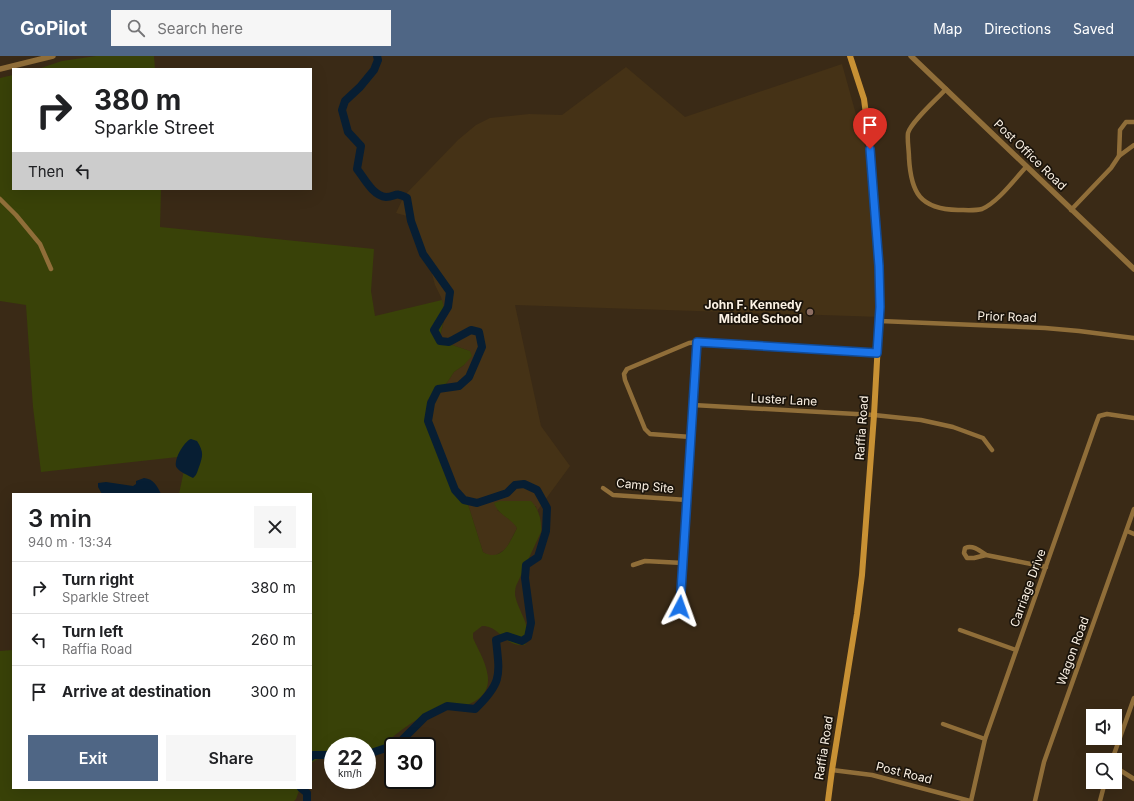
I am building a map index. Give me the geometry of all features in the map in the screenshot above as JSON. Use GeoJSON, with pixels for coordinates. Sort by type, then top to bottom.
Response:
{"type":"FeatureCollection","features":[{"type":"Feature","properties":{"kind":"main road","name":"Raffia Road"},"geometry":{"type":"LineString","coordinates":[[828,801],[862,576],[880,321],[878,253],[867,122],[862,95],[850,56]]}},
{"type":"Feature","properties":{"kind":"street"},"geometry":{"type":"LineString","coordinates":[[0,69],[53,56]]}},
{"type":"Feature","properties":{"kind":"street","name":"Post Office Road"},"geometry":{"type":"LineString","coordinates":[[911,56],[1134,269]]}},
{"type":"Feature","properties":{"kind":"street"},"geometry":{"type":"LineString","coordinates":[[946,90],[912,125],[908,134],[912,184],[925,202],[944,209],[980,209],[990,204],[1026,167]]}},
{"type":"Feature","properties":{"kind":"street"},"geometry":{"type":"LineString","coordinates":[[1119,156],[1120,130],[1126,122],[1134,122]]}},
{"type":"Feature","properties":{"kind":"street"},"geometry":{"type":"LineString","coordinates":[[1071,210],[1111,168],[1119,156],[1134,145]]}},
{"type":"Feature","properties":{"kind":"street"},"geometry":{"type":"LineString","coordinates":[[0,199],[16,215],[40,244],[51,269]]}},
{"type":"Feature","properties":{"kind":"street","name":"Prior Road"},"geometry":{"type":"LineString","coordinates":[[880,321],[1052,329],[1134,338]]}},
{"type":"Feature","properties":{"kind":"street"},"geometry":{"type":"LineString","coordinates":[[691,437],[650,434],[645,429],[625,380],[624,374],[627,369],[689,343],[697,342],[877,353]]}},
{"type":"Feature","properties":{"kind":"street"},"geometry":{"type":"LineString","coordinates":[[683,616],[680,607],[697,342]]}},
{"type":"Feature","properties":{"kind":"street","name":"Luster Lane"},"geometry":{"type":"LineString","coordinates":[[693,405],[874,415],[921,420],[953,427],[983,438],[992,450]]}},
{"type":"Feature","properties":{"kind":"street","name":"Carriage Drive"},"geometry":{"type":"LineString","coordinates":[[971,801],[985,739],[1099,416],[1107,414],[1134,418]]}},
{"type":"Feature","properties":{"kind":"street","name":"Camp Site"},"geometry":{"type":"LineString","coordinates":[[603,488],[613,495],[687,500]]}},
{"type":"Feature","properties":{"kind":"street","name":"Wagon Road"},"geometry":{"type":"LineString","coordinates":[[1035,801],[1044,762],[1134,509]]}},
{"type":"Feature","properties":{"kind":"street"},"geometry":{"type":"LineString","coordinates":[[1126,531],[1134,534]]}},
{"type":"Feature","properties":{"kind":"street"},"geometry":{"type":"LineString","coordinates":[[986,555],[1046,567]]}},
{"type":"Feature","properties":{"kind":"street"},"geometry":{"type":"LineString","coordinates":[[633,565],[645,561],[683,563]]}},
{"type":"Feature","properties":{"kind":"street"},"geometry":{"type":"LineString","coordinates":[[960,630],[1016,650]]}},
{"type":"Feature","properties":{"kind":"street"},"geometry":{"type":"LineString","coordinates":[[1114,753],[1134,698]]}},
{"type":"Feature","properties":{"kind":"street"},"geometry":{"type":"LineString","coordinates":[[943,724],[985,739]]}},
{"type":"Feature","properties":{"kind":"street","name":"Post Road"},"geometry":{"type":"LineString","coordinates":[[832,770],[872,775],[971,801]]}},
{"type":"Feature","properties":{"kind":"street"},"geometry":{"type":"LineString","coordinates":[[1122,771],[1134,779]]}},
{"type":"Feature","properties":{"kind":"street"},"geometry":{"type":"LineString","coordinates":[[1100,801],[1103,789]]}},
{"type":"Feature","properties":{"kind":"shaded area","name":"John F. Kennedy Middle School"},"geometry":{"type":"Polygon","coordinates":[[[842,64],[865,147],[870,187],[881,317],[515,305],[541,426],[570,466],[537,511],[536,506],[497,510],[514,523],[517,528],[504,550],[496,555],[489,556],[483,552],[467,501],[451,479],[451,474],[441,461],[432,440],[427,409],[427,401],[432,395],[441,392],[454,372],[464,365],[470,351],[443,342],[440,336],[444,321],[444,308],[441,297],[435,285],[431,270],[417,241],[411,220],[407,216],[396,213],[404,196],[458,140],[476,125],[490,118],[529,114],[562,115],[626,67],[685,117],[842,64]]]}},
{"type":"Feature","properties":{"kind":"green space"},"geometry":{"type":"Polygon","coordinates":[[[96,56],[154,56],[155,68],[41,68],[62,61],[96,56]]]}},
{"type":"Feature","properties":{"kind":"green space"},"geometry":{"type":"Polygon","coordinates":[[[12,75],[12,190],[161,190],[160,227],[374,249],[371,291],[375,316],[442,300],[444,314],[440,337],[443,342],[470,351],[472,356],[464,365],[454,372],[441,392],[432,395],[427,401],[427,409],[432,440],[441,461],[451,474],[451,479],[467,501],[483,552],[490,555],[500,553],[508,545],[517,528],[499,511],[494,503],[500,501],[531,501],[538,511],[541,532],[515,590],[517,601],[527,626],[528,632],[525,645],[512,643],[494,629],[482,626],[473,633],[473,638],[486,668],[488,680],[484,693],[479,698],[467,705],[423,716],[393,737],[384,737],[384,745],[376,753],[376,737],[324,737],[324,758],[318,759],[312,762],[312,493],[179,493],[187,456],[41,472],[33,407],[26,305],[0,301],[0,78],[12,75]]]}},
{"type":"Feature","properties":{"kind":"green space"},"geometry":{"type":"Polygon","coordinates":[[[12,650],[12,789],[300,789],[296,799],[294,801],[0,801],[0,651],[12,650]]]}},
{"type":"Feature","properties":{"kind":"water"},"geometry":{"type":"Polygon","coordinates":[[[191,439],[197,441],[201,448],[202,454],[197,472],[193,478],[180,471],[176,465],[177,457],[185,444],[191,439]]]}},
{"type":"Feature","properties":{"kind":"water"},"geometry":{"type":"Polygon","coordinates":[[[144,478],[153,481],[160,493],[101,493],[98,487],[98,483],[106,482],[133,486],[136,484],[136,481],[144,478]]]}},
{"type":"Feature","properties":{"kind":"waterway"},"geometry":{"type":"LineString","coordinates":[[376,751],[398,744],[425,717],[447,706],[475,709],[495,685],[498,671],[496,640],[507,636],[522,641],[528,637],[531,623],[525,578],[526,565],[538,557],[546,531],[547,508],[537,490],[524,484],[515,485],[507,493],[477,503],[464,500],[455,490],[428,421],[431,403],[438,389],[459,386],[469,377],[482,347],[479,332],[471,330],[449,342],[440,341],[434,330],[448,307],[450,292],[423,254],[411,221],[407,198],[398,195],[389,197],[381,196],[369,186],[357,169],[361,146],[348,132],[342,110],[345,101],[360,87],[374,70],[378,60],[377,56]]}},
{"type":"Feature","properties":{"kind":"waterway"},"geometry":{"type":"LineString","coordinates":[[312,756],[324,755]]}},
{"type":"Feature","properties":{"kind":"waterway"},"geometry":{"type":"LineString","coordinates":[[302,789],[307,793],[307,801]]}},
{"type":"Feature","properties":{"kind":"place","name":"John F. Kennedy Middle School"},"geometry":{"type":"Point","coordinates":[810,312]}},
{"type":"Feature","properties":{"kind":"route"},"geometry":{"type":"LineString","coordinates":[[680,607],[697,342],[877,353],[880,321],[879,266],[870,149]]}}]}
